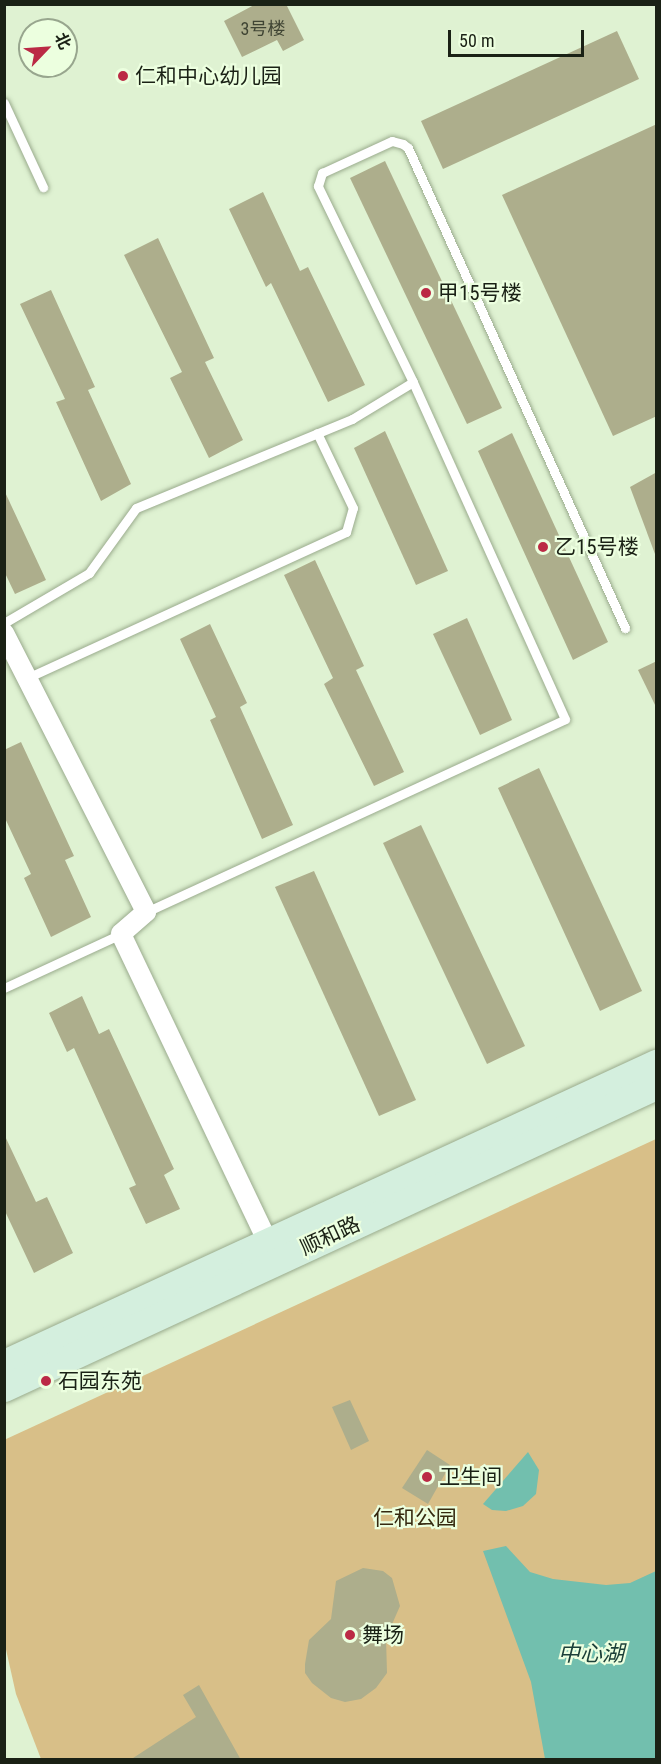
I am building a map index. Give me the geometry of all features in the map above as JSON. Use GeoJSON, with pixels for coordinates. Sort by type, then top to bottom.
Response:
{"type":"FeatureCollection","features":[{"type":"Feature","properties":{"kind":"main road","name":"顺和路"},"geometry":{"type":"LineString","coordinates":[[4,1388],[273,1252],[657,1063]]}},
{"type":"Feature","properties":{"kind":"main road","name":"顺和路"},"geometry":{"type":"LineString","coordinates":[[4,1363],[273,1252],[657,1086]]}},
{"type":"Feature","properties":{"kind":"street"},"geometry":{"type":"LineString","coordinates":[[5,632],[146,912],[121,934],[273,1252]]}},
{"type":"Feature","properties":{"kind":"lane"},"geometry":{"type":"LineString","coordinates":[[4,103],[44,188]]}},
{"type":"Feature","properties":{"kind":"lane"},"geometry":{"type":"LineString","coordinates":[[146,912],[565,719],[413,382],[318,186],[322,173],[393,141],[408,148],[625,628]]}},
{"type":"Feature","properties":{"kind":"lane"},"geometry":{"type":"LineString","coordinates":[[5,632],[89,573],[136,508],[352,419],[413,382]]}},
{"type":"Feature","properties":{"kind":"lane"},"geometry":{"type":"LineString","coordinates":[[27,678],[346,532],[353,508],[317,433]]}},
{"type":"Feature","properties":{"kind":"lane"},"geometry":{"type":"LineString","coordinates":[[4,988],[121,934]]}},
{"type":"Feature","properties":{"kind":"green space","name":"仁和公园"},"geometry":{"type":"Polygon","coordinates":[[[656,1139],[656,1759],[41,1759],[16,1694],[5,1645],[4,1440],[656,1139]]]}},
{"type":"Feature","properties":{"kind":"water"},"geometry":{"type":"Polygon","coordinates":[[[528,1452],[539,1470],[536,1494],[523,1506],[506,1511],[492,1510],[483,1504],[528,1452]]]}},
{"type":"Feature","properties":{"kind":"water","name":"中心湖"},"geometry":{"type":"Polygon","coordinates":[[[506,1546],[530,1572],[553,1579],[606,1585],[630,1583],[656,1571],[656,1759],[545,1759],[531,1682],[483,1551],[506,1546]]]}},
{"type":"Feature","properties":{"kind":"building"},"geometry":{"type":"Polygon","coordinates":[[[256,4],[286,4],[304,40],[283,51],[277,40],[242,57],[224,21],[256,4]]]}},
{"type":"Feature","properties":{"kind":"building"},"geometry":{"type":"Polygon","coordinates":[[[617,31],[639,79],[443,169],[421,121],[617,31]]]}},
{"type":"Feature","properties":{"kind":"building"},"geometry":{"type":"Polygon","coordinates":[[[657,124],[657,416],[613,436],[502,195],[657,124]]]}},
{"type":"Feature","properties":{"kind":"building","name":"甲15号楼"},"geometry":{"type":"Polygon","coordinates":[[[385,161],[502,408],[467,424],[350,178],[385,161]]]}},
{"type":"Feature","properties":{"kind":"building"},"geometry":{"type":"Polygon","coordinates":[[[263,192],[300,271],[308,267],[365,385],[328,402],[271,283],[266,287],[229,209],[263,192]]]}},
{"type":"Feature","properties":{"kind":"building"},"geometry":{"type":"Polygon","coordinates":[[[158,238],[214,358],[205,362],[243,440],[209,458],[170,378],[182,372],[124,255],[158,238]]]}},
{"type":"Feature","properties":{"kind":"building"},"geometry":{"type":"Polygon","coordinates":[[[51,290],[95,387],[88,390],[131,484],[101,501],[56,402],[65,399],[20,304],[51,290]]]}},
{"type":"Feature","properties":{"kind":"building"},"geometry":{"type":"Polygon","coordinates":[[[385,431],[448,571],[416,585],[354,448],[385,431]]]}},
{"type":"Feature","properties":{"kind":"building","name":"乙15号楼"},"geometry":{"type":"Polygon","coordinates":[[[512,433],[608,642],[573,660],[478,451],[512,433]]]}},
{"type":"Feature","properties":{"kind":"building"},"geometry":{"type":"Polygon","coordinates":[[[657,472],[657,554],[655,554],[630,487],[657,472]]]}},
{"type":"Feature","properties":{"kind":"building"},"geometry":{"type":"Polygon","coordinates":[[[4,490],[46,580],[15,594],[4,571],[4,490]]]}},
{"type":"Feature","properties":{"kind":"building"},"geometry":{"type":"Polygon","coordinates":[[[315,560],[364,666],[356,670],[404,772],[374,786],[324,684],[333,678],[284,575],[315,560]]]}},
{"type":"Feature","properties":{"kind":"building"},"geometry":{"type":"Polygon","coordinates":[[[467,618],[512,720],[480,735],[433,634],[467,618]]]}},
{"type":"Feature","properties":{"kind":"building"},"geometry":{"type":"Polygon","coordinates":[[[210,624],[247,703],[240,707],[293,825],[262,839],[210,720],[216,717],[180,639],[210,624]]]}},
{"type":"Feature","properties":{"kind":"building"},"geometry":{"type":"Polygon","coordinates":[[[657,661],[657,709],[638,670],[657,661]]]}},
{"type":"Feature","properties":{"kind":"building"},"geometry":{"type":"Polygon","coordinates":[[[21,742],[74,856],[65,860],[91,917],[51,937],[24,878],[31,874],[4,816],[4,750],[21,742]]]}},
{"type":"Feature","properties":{"kind":"building"},"geometry":{"type":"Polygon","coordinates":[[[539,768],[642,991],[600,1011],[498,788],[539,768]]]}},
{"type":"Feature","properties":{"kind":"building"},"geometry":{"type":"Polygon","coordinates":[[[421,825],[525,1046],[487,1064],[383,843],[421,825]]]}},
{"type":"Feature","properties":{"kind":"building"},"geometry":{"type":"Polygon","coordinates":[[[314,871],[416,1100],[379,1116],[275,887],[314,871]]]}},
{"type":"Feature","properties":{"kind":"building"},"geometry":{"type":"Polygon","coordinates":[[[82,996],[99,1034],[109,1029],[174,1169],[164,1175],[180,1209],[146,1224],[129,1188],[136,1185],[74,1048],[67,1052],[49,1013],[82,996]]]}},
{"type":"Feature","properties":{"kind":"building"},"geometry":{"type":"Polygon","coordinates":[[[4,1134],[36,1202],[47,1197],[73,1253],[34,1273],[4,1209],[4,1134]]]}},
{"type":"Feature","properties":{"kind":"building"},"geometry":{"type":"Polygon","coordinates":[[[350,1400],[369,1441],[351,1450],[332,1407],[350,1400]]]}},
{"type":"Feature","properties":{"kind":"building","name":"卫生间"},"geometry":{"type":"Polygon","coordinates":[[[427,1450],[450,1465],[428,1504],[402,1488],[427,1450]]]}},
{"type":"Feature","properties":{"kind":"building","name":"舞场"},"geometry":{"type":"Polygon","coordinates":[[[363,1568],[383,1571],[392,1578],[400,1606],[386,1638],[387,1673],[376,1688],[361,1699],[345,1702],[331,1698],[312,1683],[305,1673],[305,1664],[309,1640],[331,1619],[336,1581],[363,1568]]]}},
{"type":"Feature","properties":{"kind":"building"},"geometry":{"type":"Polygon","coordinates":[[[199,1685],[241,1760],[130,1760],[196,1717],[183,1695],[199,1685]]]}},
{"type":"Feature","properties":{"kind":"place","name":"仁和中心幼儿园"},"geometry":{"type":"Point","coordinates":[123,76]}},
{"type":"Feature","properties":{"kind":"place","name":"甲15号楼"},"geometry":{"type":"Point","coordinates":[426,293]}},
{"type":"Feature","properties":{"kind":"place","name":"乙15号楼"},"geometry":{"type":"Point","coordinates":[543,547]}},
{"type":"Feature","properties":{"kind":"place","name":"石园东苑"},"geometry":{"type":"Point","coordinates":[46,1381]}},
{"type":"Feature","properties":{"kind":"place","name":"卫生间"},"geometry":{"type":"Point","coordinates":[427,1477]}},
{"type":"Feature","properties":{"kind":"place","name":"舞场"},"geometry":{"type":"Point","coordinates":[350,1635]}}]}
